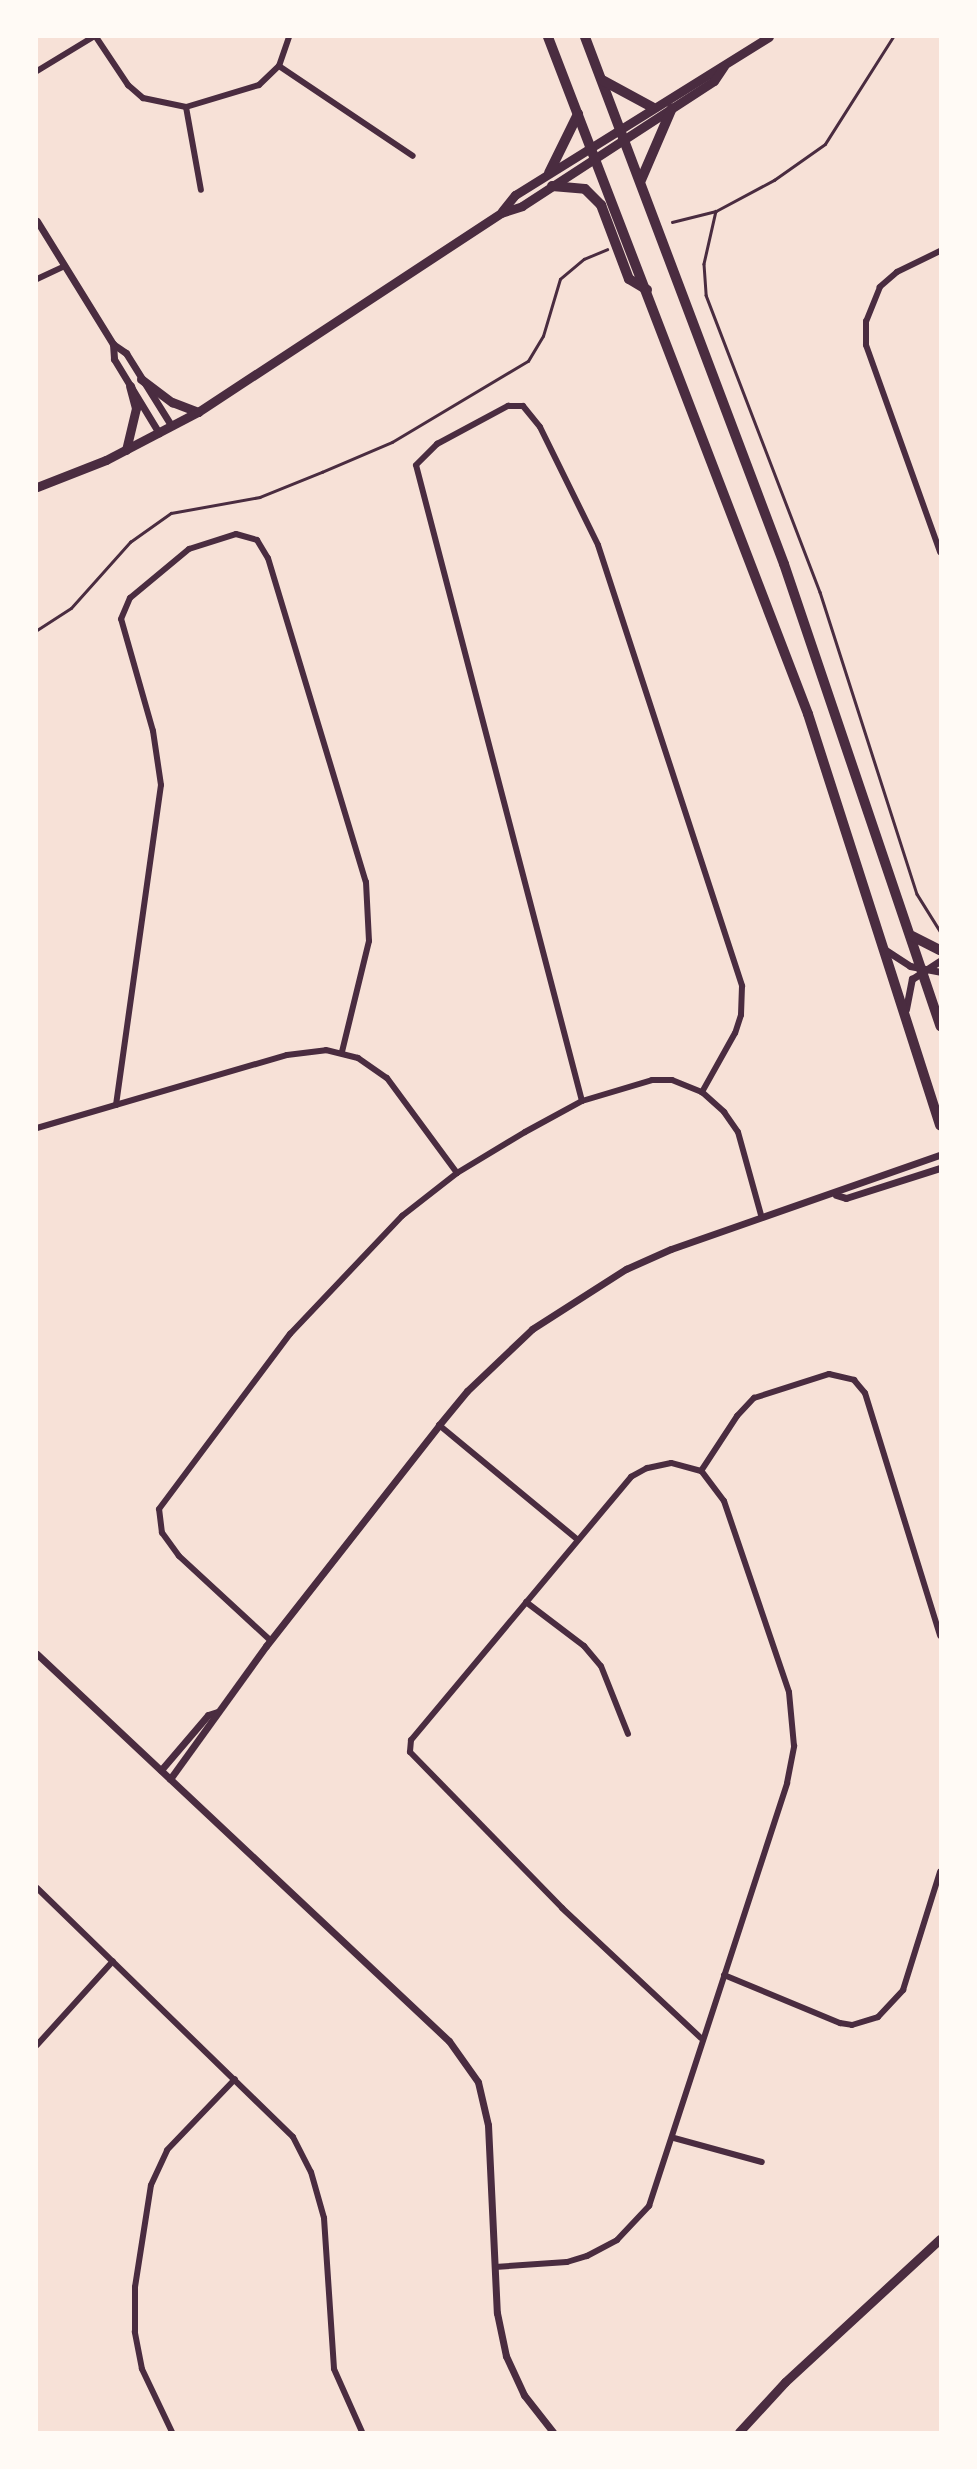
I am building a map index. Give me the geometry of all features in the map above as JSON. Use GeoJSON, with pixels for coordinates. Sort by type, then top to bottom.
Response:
{"type":"FeatureCollection","features":[{"type":"Feature","properties":{"kind":"main road"},"geometry":{"type":"LineString","coordinates":[[548,37],[803,701],[940,1125]]}},
{"type":"Feature","properties":{"kind":"main road"},"geometry":{"type":"LineString","coordinates":[[585,37],[784,564],[938,1008],[940,1026]]}},
{"type":"Feature","properties":{"kind":"main road"},"geometry":{"type":"LineString","coordinates":[[501,213],[515,195],[708,71],[724,66],[769,37]]}},
{"type":"Feature","properties":{"kind":"main road"},"geometry":{"type":"LineString","coordinates":[[37,487],[126,450],[198,411],[501,213],[552,186],[714,81],[724,66]]}},
{"type":"Feature","properties":{"kind":"main road"},"geometry":{"type":"LineString","coordinates":[[601,80],[652,107]]}},
{"type":"Feature","properties":{"kind":"main road"},"geometry":{"type":"LineString","coordinates":[[641,180],[672,108]]}},
{"type":"Feature","properties":{"kind":"main road"},"geometry":{"type":"LineString","coordinates":[[550,173],[578,114]]}},
{"type":"Feature","properties":{"kind":"main road"},"geometry":{"type":"LineString","coordinates":[[552,186],[585,189],[601,205],[629,279],[647,290]]}},
{"type":"Feature","properties":{"kind":"main road"},"geometry":{"type":"LineString","coordinates":[[142,379],[172,402],[198,411]]}},
{"type":"Feature","properties":{"kind":"main road"},"geometry":{"type":"LineString","coordinates":[[126,450],[136,408],[130,386]]}},
{"type":"Feature","properties":{"kind":"main road"},"geometry":{"type":"LineString","coordinates":[[912,936],[940,950]]}},
{"type":"Feature","properties":{"kind":"main road"},"geometry":{"type":"LineString","coordinates":[[739,2432],[785,2382],[940,2239]]}},
{"type":"Feature","properties":{"kind":"street"},"geometry":{"type":"LineString","coordinates":[[37,71],[94,37],[128,85],[144,98],[186,107],[247,91],[279,66],[289,37]]}},
{"type":"Feature","properties":{"kind":"street"},"geometry":{"type":"LineString","coordinates":[[279,66],[413,156]]}},
{"type":"Feature","properties":{"kind":"street"},"geometry":{"type":"LineString","coordinates":[[186,107],[201,190]]}},
{"type":"Feature","properties":{"kind":"street"},"geometry":{"type":"LineString","coordinates":[[37,220],[113,344],[125,353],[171,425]]}},
{"type":"Feature","properties":{"kind":"street"},"geometry":{"type":"LineString","coordinates":[[940,251],[897,272],[880,287],[866,321],[866,345],[940,552]]}},
{"type":"Feature","properties":{"kind":"street"},"geometry":{"type":"LineString","coordinates":[[37,279],[65,266]]}},
{"type":"Feature","properties":{"kind":"street"},"geometry":{"type":"LineString","coordinates":[[113,344],[114,359],[159,433]]}},
{"type":"Feature","properties":{"kind":"street"},"geometry":{"type":"LineString","coordinates":[[582,1101],[415,465],[437,444],[500,409],[516,405],[529,411],[540,428],[598,545],[742,986],[741,1015],[735,1033],[702,1092]]}},
{"type":"Feature","properties":{"kind":"street"},"geometry":{"type":"LineString","coordinates":[[116,1105],[161,785],[153,731],[121,619],[130,598],[189,549],[236,534],[257,540],[268,558],[366,882],[369,941],[342,1052]]}},
{"type":"Feature","properties":{"kind":"street"},"geometry":{"type":"LineString","coordinates":[[884,948],[897,960],[940,972]]}},
{"type":"Feature","properties":{"kind":"street"},"geometry":{"type":"LineString","coordinates":[[906,1015],[912,979],[923,969],[940,961]]}},
{"type":"Feature","properties":{"kind":"street"},"geometry":{"type":"LineString","coordinates":[[37,1128],[287,1055],[342,1052],[387,1078],[457,1173]]}},
{"type":"Feature","properties":{"kind":"street"},"geometry":{"type":"LineString","coordinates":[[270,1640],[179,1556],[163,1533],[159,1509],[290,1334],[365,1250],[457,1173],[582,1101],[652,1080],[672,1080],[702,1092],[738,1132],[761,1215]]}},
{"type":"Feature","properties":{"kind":"street"},"geometry":{"type":"LineString","coordinates":[[170,1779],[270,1640],[439,1425],[500,1357],[566,1306],[626,1269],[761,1215],[836,1195],[862,1181],[940,1155]]}},
{"type":"Feature","properties":{"kind":"street"},"geometry":{"type":"LineString","coordinates":[[836,1195],[846,1198],[940,1168]]}},
{"type":"Feature","properties":{"kind":"street"},"geometry":{"type":"LineString","coordinates":[[862,1181],[865,1192]]}},
{"type":"Feature","properties":{"kind":"street"},"geometry":{"type":"LineString","coordinates":[[701,1471],[737,1416],[754,1398],[829,1374],[854,1380],[865,1393],[940,1636]]}},
{"type":"Feature","properties":{"kind":"street"},"geometry":{"type":"LineString","coordinates":[[439,1425],[578,1540]]}},
{"type":"Feature","properties":{"kind":"street"},"geometry":{"type":"LineString","coordinates":[[495,2267],[568,2262],[617,2240],[649,2207],[674,2138],[701,2038],[787,1783],[794,1730],[789,1692],[724,1501],[701,1471],[671,1463],[647,1468],[631,1477],[411,1740],[410,1752],[562,1908],[701,2038]]}},
{"type":"Feature","properties":{"kind":"street"},"geometry":{"type":"LineString","coordinates":[[526,1602],[584,1646],[601,1666],[628,1734]]}},
{"type":"Feature","properties":{"kind":"street"},"geometry":{"type":"LineString","coordinates":[[37,1654],[449,2041],[478,2082],[488,2124],[497,2313],[506,2356],[524,2395],[551,2432]]}},
{"type":"Feature","properties":{"kind":"street"},"geometry":{"type":"LineString","coordinates":[[161,1770],[208,1715],[216,1712]]}},
{"type":"Feature","properties":{"kind":"street"},"geometry":{"type":"LineString","coordinates":[[724,1975],[840,2023],[852,2025],[878,2017],[903,1990],[940,1872]]}},
{"type":"Feature","properties":{"kind":"street"},"geometry":{"type":"LineString","coordinates":[[37,1888],[287,2129],[312,2172],[324,2218],[334,2369],[362,2432]]}},
{"type":"Feature","properties":{"kind":"street"},"geometry":{"type":"LineString","coordinates":[[37,2045],[113,1961]]}},
{"type":"Feature","properties":{"kind":"street"},"geometry":{"type":"LineString","coordinates":[[172,2432],[142,2369],[135,2332],[135,2287],[151,2185],[167,2150],[235,2078]]}},
{"type":"Feature","properties":{"kind":"street"},"geometry":{"type":"LineString","coordinates":[[674,2138],[762,2162]]}},
{"type":"Feature","properties":{"kind":"path"},"geometry":{"type":"LineString","coordinates":[[672,222],[716,211],[774,180],[825,144],[893,37]]}},
{"type":"Feature","properties":{"kind":"path"},"geometry":{"type":"LineString","coordinates":[[716,211],[704,264],[706,295],[820,592],[917,894],[940,931]]}},
{"type":"Feature","properties":{"kind":"path"},"geometry":{"type":"LineString","coordinates":[[37,630],[71,608],[130,542],[161,518],[260,496],[392,442],[528,360],[543,336],[544,321],[560,279],[584,258],[607,249]]}}]}
